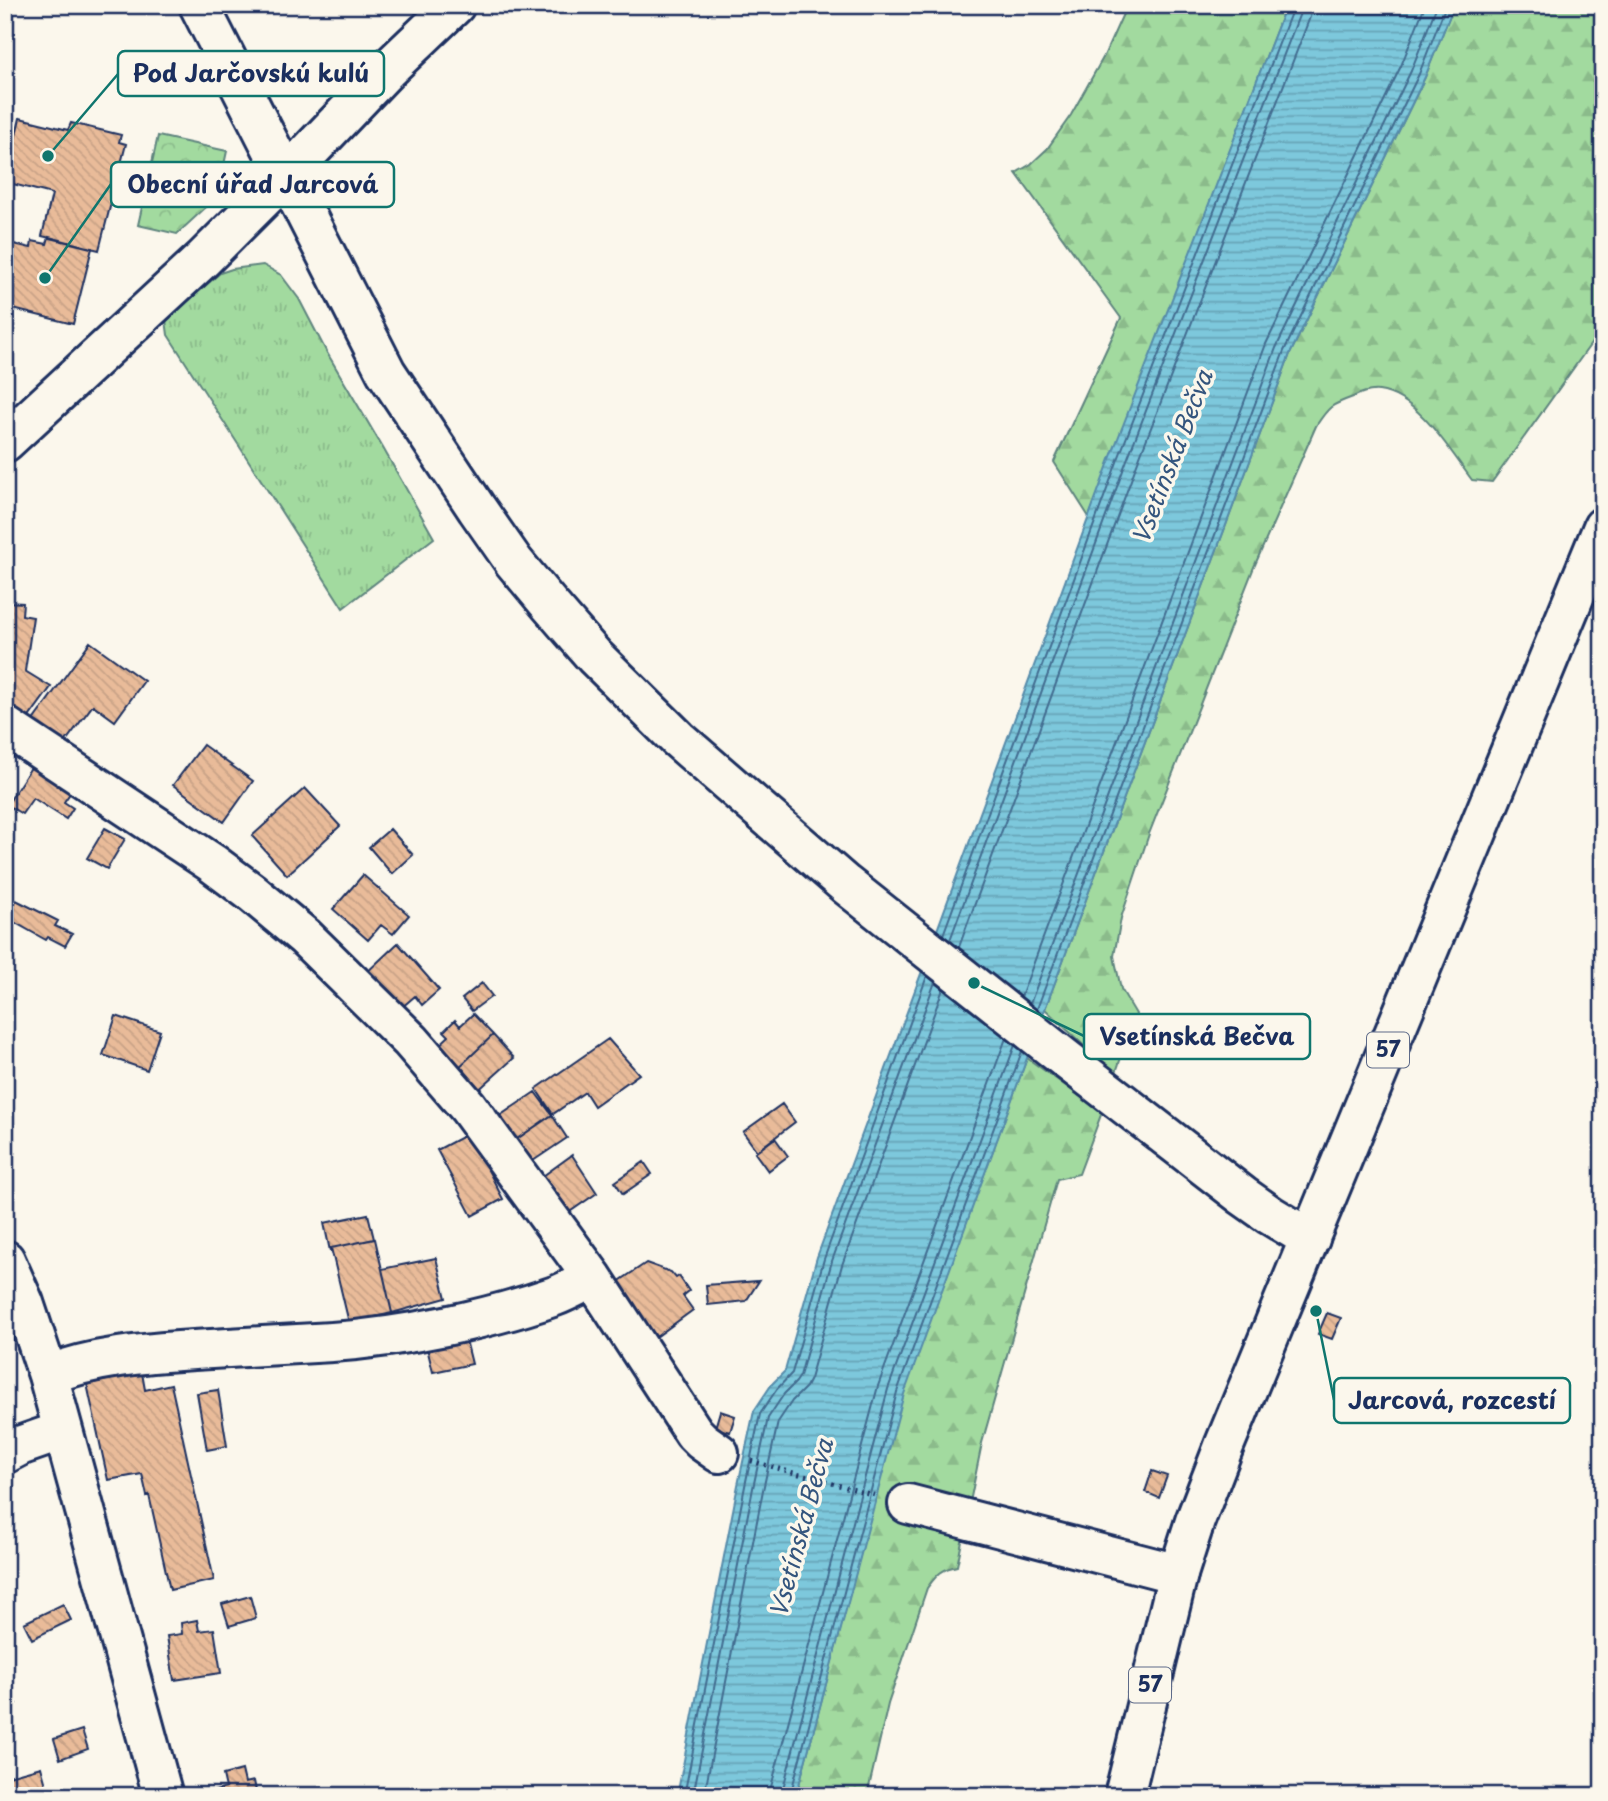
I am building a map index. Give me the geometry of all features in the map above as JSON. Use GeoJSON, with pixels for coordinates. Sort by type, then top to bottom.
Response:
{"type":"FeatureCollection","features":[{"type":"Feature","properties":{"kind":"street"},"geometry":{"type":"LineString","coordinates":[[199,5],[386,372],[514,562],[596,657],[719,777],[845,884],[1243,1196],[1310,1238]]}},
{"type":"Feature","properties":{"kind":"street"},"geometry":{"type":"LineString","coordinates":[[5,442],[168,292],[286,177],[389,68],[455,5]]}},
{"type":"Feature","properties":{"kind":"street","name":"57"},"geometry":{"type":"LineString","coordinates":[[1124,1796],[1178,1574],[1195,1521],[1603,527]]}},
{"type":"Feature","properties":{"kind":"street"},"geometry":{"type":"LineString","coordinates":[[5,726],[212,863],[305,937],[411,1041],[468,1107],[593,1278],[694,1433],[719,1453]]}},
{"type":"Feature","properties":{"kind":"street"},"geometry":{"type":"LineString","coordinates":[[5,1260],[24,1303],[48,1375],[163,1796]]}},
{"type":"Feature","properties":{"kind":"street"},"geometry":{"type":"LineString","coordinates":[[48,1375],[86,1363],[158,1353],[333,1342],[416,1331],[528,1305],[593,1278]]}},
{"type":"Feature","properties":{"kind":"street"},"geometry":{"type":"LineString","coordinates":[[5,1454],[62,1431]]}},
{"type":"Feature","properties":{"kind":"street"},"geometry":{"type":"LineString","coordinates":[[908,1504],[1178,1574]]}},
{"type":"Feature","properties":{"kind":"path"},"geometry":{"type":"LineString","coordinates":[[719,1453],[908,1504]]}},
{"type":"Feature","properties":{"kind":"green space"},"geometry":{"type":"Polygon","coordinates":[[[1127,5],[1286,5],[1089,517],[1054,462],[1121,318],[1016,173],[1047,149],[1071,115],[1104,56],[1127,5]]]}},
{"type":"Feature","properties":{"kind":"green space"},"geometry":{"type":"Polygon","coordinates":[[[1454,5],[1603,5],[1603,327],[1492,482],[1472,480],[1432,426],[1407,403],[1393,395],[1379,391],[1359,394],[1331,407],[1316,426],[1254,567],[1149,834],[1121,918],[1114,956],[1121,989],[1136,1014],[1115,1075],[1045,1009],[1290,354],[1425,77],[1454,5]]]}},
{"type":"Feature","properties":{"kind":"green space"},"geometry":{"type":"Polygon","coordinates":[[[158,136],[227,151],[217,197],[177,234],[138,225],[158,136]]]}},
{"type":"Feature","properties":{"kind":"green space"},"geometry":{"type":"Polygon","coordinates":[[[263,265],[281,275],[299,299],[434,538],[343,608],[168,335],[166,320],[220,273],[263,265]]]}},
{"type":"Feature","properties":{"kind":"green space"},"geometry":{"type":"Polygon","coordinates":[[[1027,1058],[1102,1112],[1079,1174],[1057,1179],[982,1443],[957,1566],[940,1573],[927,1588],[888,1704],[867,1796],[796,1796],[903,1394],[1027,1058]]]}},
{"type":"Feature","properties":{"kind":"water"},"geometry":{"type":"Polygon","coordinates":[[[1286,5],[1454,5],[1425,77],[1290,354],[1045,1009],[904,1394],[796,1796],[677,1796],[754,1411],[772,1384],[785,1371],[817,1257],[1110,459],[1286,5]]]}},
{"type":"Feature","properties":{"kind":"building"},"geometry":{"type":"Polygon","coordinates":[[[20,118],[68,130],[71,123],[121,135],[119,142],[126,144],[99,250],[42,236],[52,194],[5,182],[20,118]]]}},
{"type":"Feature","properties":{"kind":"building"},"geometry":{"type":"Polygon","coordinates":[[[49,237],[92,248],[73,324],[5,307],[5,242],[31,248],[32,241],[47,244],[49,237]]]}},
{"type":"Feature","properties":{"kind":"building"},"geometry":{"type":"Polygon","coordinates":[[[7,602],[23,603],[22,615],[33,617],[25,671],[51,687],[27,720],[5,703],[7,602]]]}},
{"type":"Feature","properties":{"kind":"building"},"geometry":{"type":"Polygon","coordinates":[[[90,642],[144,681],[115,721],[93,705],[63,745],[32,722],[90,642]]]}},
{"type":"Feature","properties":{"kind":"building"},"geometry":{"type":"Polygon","coordinates":[[[203,745],[253,781],[224,822],[173,785],[203,745]]]}},
{"type":"Feature","properties":{"kind":"building"},"geometry":{"type":"Polygon","coordinates":[[[35,761],[75,786],[64,802],[73,808],[66,819],[33,798],[22,814],[7,805],[35,761]]]}},
{"type":"Feature","properties":{"kind":"building"},"geometry":{"type":"Polygon","coordinates":[[[305,788],[340,826],[287,875],[252,836],[305,788]]]}},
{"type":"Feature","properties":{"kind":"building"},"geometry":{"type":"Polygon","coordinates":[[[105,828],[125,839],[107,869],[87,858],[105,828]]]}},
{"type":"Feature","properties":{"kind":"building"},"geometry":{"type":"Polygon","coordinates":[[[390,829],[413,855],[392,874],[369,847],[390,829]]]}},
{"type":"Feature","properties":{"kind":"building"},"geometry":{"type":"Polygon","coordinates":[[[363,875],[409,915],[393,934],[381,925],[368,940],[333,909],[363,875]]]}},
{"type":"Feature","properties":{"kind":"building"},"geometry":{"type":"Polygon","coordinates":[[[16,900],[58,921],[55,926],[72,934],[65,946],[48,937],[46,940],[7,918],[16,900]]]}},
{"type":"Feature","properties":{"kind":"building"},"geometry":{"type":"Polygon","coordinates":[[[398,943],[439,990],[422,1005],[415,996],[400,1009],[365,974],[398,943]]]}},
{"type":"Feature","properties":{"kind":"building"},"geometry":{"type":"Polygon","coordinates":[[[482,983],[492,996],[472,1011],[462,999],[482,983]]]}},
{"type":"Feature","properties":{"kind":"building"},"geometry":{"type":"Polygon","coordinates":[[[473,1014],[493,1035],[455,1071],[435,1049],[449,1036],[444,1031],[455,1020],[460,1026],[473,1014]]]}},
{"type":"Feature","properties":{"kind":"building"},"geometry":{"type":"Polygon","coordinates":[[[116,1016],[160,1031],[147,1070],[103,1055],[116,1016]]]}},
{"type":"Feature","properties":{"kind":"building"},"geometry":{"type":"Polygon","coordinates":[[[493,1035],[514,1058],[475,1093],[455,1071],[493,1035]]]}},
{"type":"Feature","properties":{"kind":"building"},"geometry":{"type":"Polygon","coordinates":[[[608,1039],[639,1074],[594,1106],[585,1092],[553,1114],[536,1089],[608,1039]]]}},
{"type":"Feature","properties":{"kind":"building"},"geometry":{"type":"Polygon","coordinates":[[[535,1092],[552,1115],[514,1141],[498,1117],[535,1092]]]}},
{"type":"Feature","properties":{"kind":"building"},"geometry":{"type":"Polygon","coordinates":[[[782,1104],[795,1122],[757,1151],[743,1132],[782,1104]]]}},
{"type":"Feature","properties":{"kind":"building"},"geometry":{"type":"Polygon","coordinates":[[[552,1115],[567,1138],[530,1163],[514,1141],[552,1115]]]}},
{"type":"Feature","properties":{"kind":"building"},"geometry":{"type":"Polygon","coordinates":[[[469,1133],[503,1199],[472,1216],[437,1150],[469,1133]]]}},
{"type":"Feature","properties":{"kind":"building"},"geometry":{"type":"Polygon","coordinates":[[[775,1138],[788,1156],[768,1171],[755,1153],[775,1138]]]}},
{"type":"Feature","properties":{"kind":"building"},"geometry":{"type":"Polygon","coordinates":[[[572,1155],[597,1193],[568,1213],[543,1176],[572,1155]]]}},
{"type":"Feature","properties":{"kind":"building"},"geometry":{"type":"Polygon","coordinates":[[[644,1162],[652,1174],[623,1194],[615,1182],[644,1162]]]}},
{"type":"Feature","properties":{"kind":"building"},"geometry":{"type":"Polygon","coordinates":[[[368,1214],[374,1239],[331,1248],[330,1251],[324,1223],[368,1214]]]}},
{"type":"Feature","properties":{"kind":"building"},"geometry":{"type":"Polygon","coordinates":[[[375,1239],[392,1313],[349,1323],[331,1248],[375,1239]]]}},
{"type":"Feature","properties":{"kind":"building"},"geometry":{"type":"Polygon","coordinates":[[[436,1258],[446,1298],[392,1313],[382,1269],[436,1258]]]}},
{"type":"Feature","properties":{"kind":"building"},"geometry":{"type":"Polygon","coordinates":[[[646,1263],[671,1272],[676,1278],[679,1276],[689,1291],[683,1296],[693,1310],[656,1337],[618,1282],[646,1263]]]}},
{"type":"Feature","properties":{"kind":"building"},"geometry":{"type":"Polygon","coordinates":[[[759,1281],[746,1301],[708,1305],[706,1285],[759,1281]]]}},
{"type":"Feature","properties":{"kind":"building"},"geometry":{"type":"Polygon","coordinates":[[[1327,1313],[1341,1318],[1332,1339],[1318,1334],[1327,1313]]]}},
{"type":"Feature","properties":{"kind":"building"},"geometry":{"type":"Polygon","coordinates":[[[465,1336],[472,1364],[433,1372],[426,1344],[465,1336]]]}},
{"type":"Feature","properties":{"kind":"building"},"geometry":{"type":"Polygon","coordinates":[[[142,1373],[145,1390],[171,1384],[214,1580],[170,1590],[142,1474],[108,1480],[87,1384],[142,1373]]]}},
{"type":"Feature","properties":{"kind":"building"},"geometry":{"type":"Polygon","coordinates":[[[218,1390],[227,1446],[207,1450],[197,1393],[218,1390]]]}},
{"type":"Feature","properties":{"kind":"building"},"geometry":{"type":"Polygon","coordinates":[[[720,1411],[735,1416],[730,1432],[715,1428],[720,1411]]]}},
{"type":"Feature","properties":{"kind":"building"},"geometry":{"type":"Polygon","coordinates":[[[1152,1471],[1167,1476],[1159,1498],[1145,1492],[1152,1471]]]}},
{"type":"Feature","properties":{"kind":"building"},"geometry":{"type":"Polygon","coordinates":[[[250,1596],[256,1618],[229,1626],[222,1604],[250,1596]]]}},
{"type":"Feature","properties":{"kind":"building"},"geometry":{"type":"Polygon","coordinates":[[[63,1604],[71,1620],[32,1639],[24,1623],[63,1604]]]}},
{"type":"Feature","properties":{"kind":"building"},"geometry":{"type":"Polygon","coordinates":[[[197,1620],[199,1631],[214,1629],[221,1673],[174,1680],[167,1636],[182,1634],[181,1623],[197,1620]]]}},
{"type":"Feature","properties":{"kind":"building"},"geometry":{"type":"Polygon","coordinates":[[[5,1667],[16,1703],[5,1706],[5,1667]]]}},
{"type":"Feature","properties":{"kind":"building"},"geometry":{"type":"Polygon","coordinates":[[[82,1730],[88,1749],[60,1759],[54,1739],[82,1730]]]}},
{"type":"Feature","properties":{"kind":"building"},"geometry":{"type":"Polygon","coordinates":[[[41,1767],[49,1796],[5,1796],[5,1777],[41,1767]]]}},
{"type":"Feature","properties":{"kind":"building"},"geometry":{"type":"Polygon","coordinates":[[[242,1770],[245,1783],[254,1781],[257,1796],[213,1796],[212,1792],[226,1788],[223,1775],[242,1770]]]}},
{"type":"Feature","properties":{"kind":"place","name":"Pod Jarčovskú kulú"},"geometry":{"type":"Point","coordinates":[48,156]}},
{"type":"Feature","properties":{"kind":"place","name":"Obecní úřad Jarcová"},"geometry":{"type":"Point","coordinates":[45,278]}},
{"type":"Feature","properties":{"kind":"place","name":"Vsetínská Bečva"},"geometry":{"type":"Point","coordinates":[974,983]}},
{"type":"Feature","properties":{"kind":"place","name":"Jarcová, rozcestí"},"geometry":{"type":"Point","coordinates":[1316,1311]}}]}
